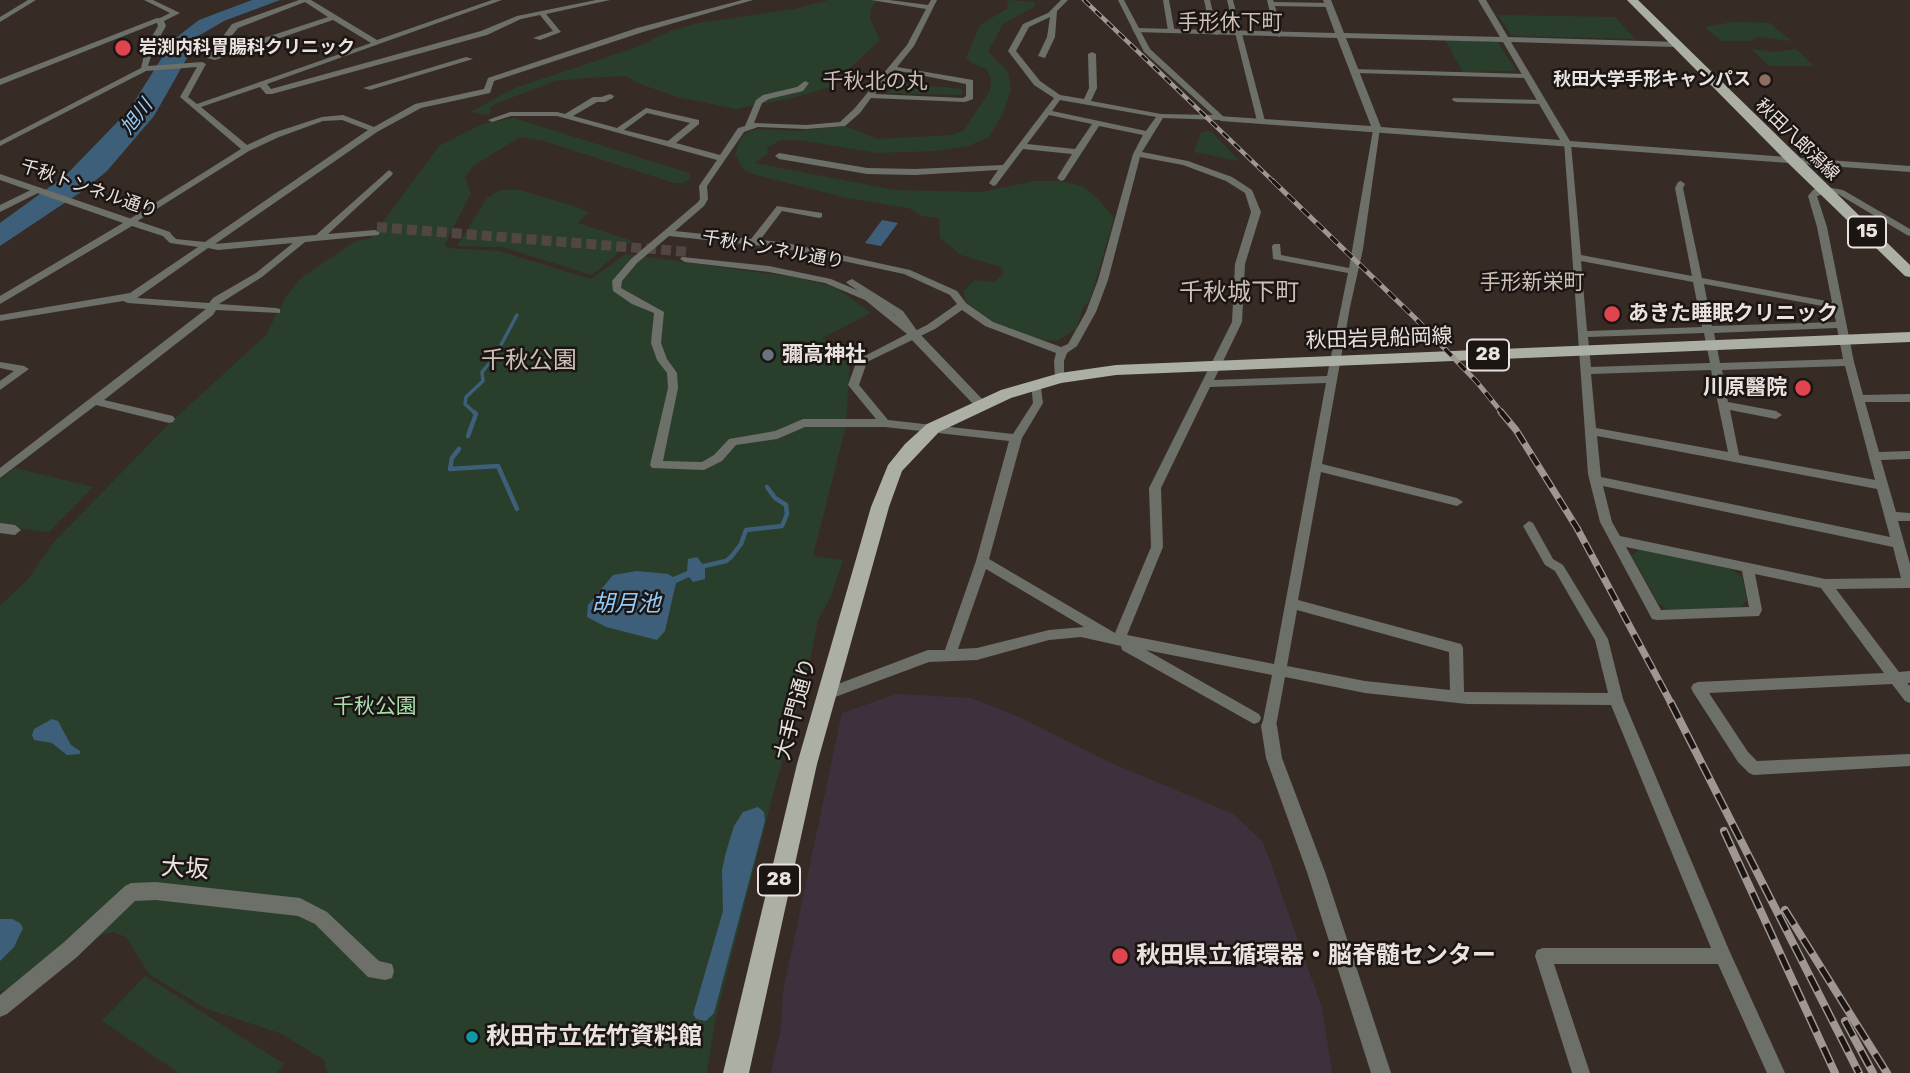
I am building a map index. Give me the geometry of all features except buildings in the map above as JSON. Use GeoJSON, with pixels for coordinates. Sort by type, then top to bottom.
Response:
{"type":"FeatureCollection","features":[{"type":"Feature","properties":{"kind":"main road","name":"秋田八郎潟線"},"geometry":{"type":"LineString","coordinates":[[1632,0],[1910,273]]}},
{"type":"Feature","properties":{"kind":"main road","name":"秋田岩見船岡線"},"geometry":{"type":"LineString","coordinates":[[980,404],[1060,378],[1151,369],[1910,337]]}},
{"type":"Feature","properties":{"kind":"main road","name":"大手門通り"},"geometry":{"type":"LineString","coordinates":[[736,1073],[782,869],[827,694],[880,507],[894,469],[911,448],[933,428],[980,404]]}},
{"type":"Feature","properties":{"kind":"street"},"geometry":{"type":"LineString","coordinates":[[0,20],[33,0]]}},
{"type":"Feature","properties":{"kind":"street"},"geometry":{"type":"LineString","coordinates":[[0,82],[176,13],[147,0]]}},
{"type":"Feature","properties":{"kind":"street"},"geometry":{"type":"LineString","coordinates":[[156,4],[167,0]]}},
{"type":"Feature","properties":{"kind":"street"},"geometry":{"type":"LineString","coordinates":[[212,58],[235,26],[306,0],[376,43]]}},
{"type":"Feature","properties":{"kind":"street"},"geometry":{"type":"LineString","coordinates":[[195,107],[499,0]]}},
{"type":"Feature","properties":{"kind":"street"},"geometry":{"type":"LineString","coordinates":[[262,85],[270,92],[484,33],[519,17],[607,0]]}},
{"type":"Feature","properties":{"kind":"street"},"geometry":{"type":"LineString","coordinates":[[0,318],[120,299],[144,290],[374,130],[403,113],[428,103],[487,91],[491,80],[639,30],[750,0]]}},
{"type":"Feature","properties":{"kind":"street"},"geometry":{"type":"LineString","coordinates":[[749,126],[820,127],[842,124],[910,46],[933,4],[874,0]]}},
{"type":"Feature","properties":{"kind":"street"},"geometry":{"type":"LineString","coordinates":[[1065,0],[1054,11],[1026,26],[1012,51],[1037,83],[1058,97],[1161,117],[1221,118],[1910,169]]}},
{"type":"Feature","properties":{"kind":"street"},"geometry":{"type":"LineString","coordinates":[[1121,0],[1147,50],[1221,118]]}},
{"type":"Feature","properties":{"kind":"street"},"geometry":{"type":"LineString","coordinates":[[1166,0],[1172,31]]}},
{"type":"Feature","properties":{"kind":"street"},"geometry":{"type":"LineString","coordinates":[[1207,0],[1215,33]]}},
{"type":"Feature","properties":{"kind":"street"},"geometry":{"type":"LineString","coordinates":[[1230,0],[1261,121]]}},
{"type":"Feature","properties":{"kind":"street"},"geometry":{"type":"LineString","coordinates":[[1482,0],[1567,144],[1595,481],[1606,522],[1657,615],[1754,612],[1756,610],[1747,567]]}},
{"type":"Feature","properties":{"kind":"street"},"geometry":{"type":"LineString","coordinates":[[1279,34],[1270,2],[1328,2],[1377,130],[1358,249],[1278,671],[1262,722],[1316,872],[1381,1073]]}},
{"type":"Feature","properties":{"kind":"street"},"geometry":{"type":"LineString","coordinates":[[1042,56],[1051,37],[1054,11]]}},
{"type":"Feature","properties":{"kind":"street"},"geometry":{"type":"LineString","coordinates":[[537,38],[558,32],[542,13]]}},
{"type":"Feature","properties":{"kind":"street"},"geometry":{"type":"LineString","coordinates":[[0,144],[149,69],[197,64],[334,17]]}},
{"type":"Feature","properties":{"kind":"street"},"geometry":{"type":"LineString","coordinates":[[149,69],[150,47],[162,26],[160,20]]}},
{"type":"Feature","properties":{"kind":"street"},"geometry":{"type":"LineString","coordinates":[[1136,30],[1675,44]]}},
{"type":"Feature","properties":{"kind":"street"},"geometry":{"type":"LineString","coordinates":[[1087,101],[1093,88],[1092,54]]}},
{"type":"Feature","properties":{"kind":"street"},"geometry":{"type":"LineString","coordinates":[[405,55],[421,73]]}},
{"type":"Feature","properties":{"kind":"street"},"geometry":{"type":"LineString","coordinates":[[368,88],[469,59]]}},
{"type":"Feature","properties":{"kind":"street"},"geometry":{"type":"LineString","coordinates":[[197,64],[184,97],[246,149]]}},
{"type":"Feature","properties":{"kind":"street"},"geometry":{"type":"LineString","coordinates":[[868,96],[965,100],[970,97],[970,82],[893,68]]}},
{"type":"Feature","properties":{"kind":"street"},"geometry":{"type":"LineString","coordinates":[[1356,71],[1526,76]]}},
{"type":"Feature","properties":{"kind":"street"},"geometry":{"type":"LineString","coordinates":[[805,83],[800,89],[766,97],[759,102],[749,126],[733,138],[703,186],[704,199],[701,204],[634,261],[617,281],[616,289],[659,312],[656,343],[662,360],[672,373],[673,388],[656,466],[704,466],[718,458],[733,442],[777,435],[803,423],[885,423],[1016,438]]}},
{"type":"Feature","properties":{"kind":"street"},"geometry":{"type":"LineString","coordinates":[[567,116],[596,99],[602,100],[610,96]]}},
{"type":"Feature","properties":{"kind":"street"},"geometry":{"type":"LineString","coordinates":[[993,183],[1058,97]]}},
{"type":"Feature","properties":{"kind":"street"},"geometry":{"type":"LineString","coordinates":[[1456,100],[1542,102]]}},
{"type":"Feature","properties":{"kind":"street"},"geometry":{"type":"LineString","coordinates":[[428,103],[439,110]]}},
{"type":"Feature","properties":{"kind":"street"},"geometry":{"type":"LineString","coordinates":[[620,129],[646,110],[696,122],[670,144]]}},
{"type":"Feature","properties":{"kind":"street"},"geometry":{"type":"LineString","coordinates":[[1047,112],[1148,134]]}},
{"type":"Feature","properties":{"kind":"street"},"geometry":{"type":"LineString","coordinates":[[492,120],[510,114],[557,114],[720,158]]}},
{"type":"Feature","properties":{"kind":"street"},"geometry":{"type":"LineString","coordinates":[[1060,378],[1059,361],[1062,352],[1072,346],[1091,312],[1103,280],[1137,154],[1161,117]]}},
{"type":"Feature","properties":{"kind":"street"},"geometry":{"type":"LineString","coordinates":[[0,301],[246,149],[322,119],[348,118],[374,130]]}},
{"type":"Feature","properties":{"kind":"street"},"geometry":{"type":"LineString","coordinates":[[1061,178],[1097,123]]}},
{"type":"Feature","properties":{"kind":"street"},"geometry":{"type":"LineString","coordinates":[[1021,146],[1077,152]]}},
{"type":"Feature","properties":{"kind":"street"},"geometry":{"type":"LineString","coordinates":[[1118,641],[1157,547],[1155,488],[1239,316],[1240,264],[1256,212],[1255,204],[1245,189],[1220,175],[1185,163],[1137,154]]}},
{"type":"Feature","properties":{"kind":"street"},"geometry":{"type":"LineString","coordinates":[[779,156],[867,171],[915,172],[1005,167]]}},
{"type":"Feature","properties":{"kind":"street"},"geometry":{"type":"LineString","coordinates":[[322,234],[389,173]]}},
{"type":"Feature","properties":{"kind":"street","name":"千秋トンネル通り"},"geometry":{"type":"LineString","coordinates":[[0,177],[166,234],[216,240],[376,230]]}},
{"type":"Feature","properties":{"kind":"street"},"geometry":{"type":"LineString","coordinates":[[1681,184],[1679,188],[1734,456]]}},
{"type":"Feature","properties":{"kind":"street"},"geometry":{"type":"LineString","coordinates":[[1616,540],[1825,584],[1910,583],[1858,399],[1840,325],[1822,227],[1812,196],[1823,190],[1840,192],[1910,233]]}},
{"type":"Feature","properties":{"kind":"street"},"geometry":{"type":"LineString","coordinates":[[0,209],[40,191]]}},
{"type":"Feature","properties":{"kind":"street"},"geometry":{"type":"LineString","coordinates":[[753,242],[780,208],[818,215]]}},
{"type":"Feature","properties":{"kind":"street"},"geometry":{"type":"LineString","coordinates":[[665,233],[813,251],[907,272],[954,293],[962,305],[989,324],[1062,352]]}},
{"type":"Feature","properties":{"kind":"street","name":"千秋トンネル通り"},"geometry":{"type":"LineString","coordinates":[[166,234],[173,241],[206,247],[322,234]]}},
{"type":"Feature","properties":{"kind":"street"},"geometry":{"type":"LineString","coordinates":[[0,474],[209,313],[213,304],[259,275],[300,242]]}},
{"type":"Feature","properties":{"kind":"street"},"geometry":{"type":"LineString","coordinates":[[1277,246],[1276,257],[1352,271]]}},
{"type":"Feature","properties":{"kind":"street","name":"千秋トンネル通り"},"geometry":{"type":"LineString","coordinates":[[914,335],[899,313],[852,282],[811,270],[687,256],[828,281],[868,299],[914,335],[980,404]]}},
{"type":"Feature","properties":{"kind":"street"},"geometry":{"type":"LineString","coordinates":[[1577,257],[1837,306]]}},
{"type":"Feature","properties":{"kind":"street"},"geometry":{"type":"LineString","coordinates":[[120,299],[213,304],[276,311]]}},
{"type":"Feature","properties":{"kind":"street"},"geometry":{"type":"LineString","coordinates":[[885,423],[853,385],[862,360],[931,327],[962,305]]}},
{"type":"Feature","properties":{"kind":"street"},"geometry":{"type":"LineString","coordinates":[[1583,334],[1840,325]]}},
{"type":"Feature","properties":{"kind":"street"},"geometry":{"type":"LineString","coordinates":[[1585,371],[1849,362]]}},
{"type":"Feature","properties":{"kind":"street"},"geometry":{"type":"LineString","coordinates":[[0,365],[24,369],[0,386]]}},
{"type":"Feature","properties":{"kind":"street"},"geometry":{"type":"LineString","coordinates":[[1208,384],[1332,379]]}},
{"type":"Feature","properties":{"kind":"street"},"geometry":{"type":"LineString","coordinates":[[950,654],[982,561],[1003,476],[1016,438],[1038,403],[1036,384]]}},
{"type":"Feature","properties":{"kind":"street"},"geometry":{"type":"LineString","coordinates":[[1858,399],[1910,398]]}},
{"type":"Feature","properties":{"kind":"street"},"geometry":{"type":"LineString","coordinates":[[94,401],[169,419]]}},
{"type":"Feature","properties":{"kind":"street"},"geometry":{"type":"LineString","coordinates":[[1724,405],[1776,415]]}},
{"type":"Feature","properties":{"kind":"street"},"geometry":{"type":"LineString","coordinates":[[1591,431],[1881,485]]}},
{"type":"Feature","properties":{"kind":"street"},"geometry":{"type":"LineString","coordinates":[[1874,456],[1910,455]]}},
{"type":"Feature","properties":{"kind":"street"},"geometry":{"type":"LineString","coordinates":[[1317,467],[1457,502]]}},
{"type":"Feature","properties":{"kind":"street"},"geometry":{"type":"LineString","coordinates":[[1595,481],[1897,543]]}},
{"type":"Feature","properties":{"kind":"street"},"geometry":{"type":"LineString","coordinates":[[1890,516],[1910,517]]}},
{"type":"Feature","properties":{"kind":"street"},"geometry":{"type":"LineString","coordinates":[[1529,526],[1549,562],[1559,568],[1601,639],[1616,699],[1723,956],[1776,1073]]}},
{"type":"Feature","properties":{"kind":"street"},"geometry":{"type":"LineString","coordinates":[[0,528],[15,530]]}},
{"type":"Feature","properties":{"kind":"street"},"geometry":{"type":"LineString","coordinates":[[982,561],[1262,722]]}},
{"type":"Feature","properties":{"kind":"street"},"geometry":{"type":"LineString","coordinates":[[1825,584],[1903,677],[1910,697]]}},
{"type":"Feature","properties":{"kind":"street"},"geometry":{"type":"LineString","coordinates":[[1291,603],[1456,649],[1457,697]]}},
{"type":"Feature","properties":{"kind":"street"},"geometry":{"type":"LineString","coordinates":[[827,694],[928,656],[977,654],[1049,635],[1081,632],[1365,687],[1457,697],[1616,699]]}},
{"type":"Feature","properties":{"kind":"street"},"geometry":{"type":"LineString","coordinates":[[1903,677],[1698,688],[1743,757],[1754,768],[1910,760]]}},
{"type":"Feature","properties":{"kind":"street","name":"大坂"},"geometry":{"type":"LineString","coordinates":[[0,1007],[70,950],[131,892],[156,891],[300,907],[321,918],[375,970],[385,971]]}},
{"type":"Feature","properties":{"kind":"street"},"geometry":{"type":"LineString","coordinates":[[1581,1073],[1543,956],[1723,956]]}},
{"type":"Feature","properties":{"kind":"shaded area"},"geometry":{"type":"Polygon","coordinates":[[[897,694],[971,698],[1019,717],[1111,763],[1233,814],[1263,842],[1322,1008],[1332,1073],[771,1073],[781,1028],[783,992],[842,713],[897,694]]]}},
{"type":"Feature","properties":{"kind":"green space"},"geometry":{"type":"Polygon","coordinates":[[[829,0],[878,0],[872,6],[870,19],[880,40],[830,87],[736,109],[678,97],[640,84],[626,76],[585,78],[555,81],[495,104],[488,115],[471,112],[512,89],[637,47],[670,31],[699,23],[794,9],[829,0]]]}},
{"type":"Feature","properties":{"kind":"green space"},"geometry":{"type":"Polygon","coordinates":[[[1007,0],[1035,2],[1034,7],[1003,24],[988,52],[1008,72],[1011,90],[1003,113],[989,137],[968,146],[934,151],[877,153],[799,140],[780,140],[767,148],[768,153],[755,163],[894,190],[980,192],[1036,181],[1059,181],[1083,186],[1114,218],[1090,300],[1083,308],[1076,329],[1057,341],[1040,340],[995,323],[965,301],[964,290],[975,280],[995,282],[1004,273],[1001,267],[961,255],[940,238],[939,218],[922,216],[909,208],[847,198],[756,175],[744,170],[735,155],[739,141],[746,133],[757,129],[797,131],[845,126],[878,139],[951,135],[963,131],[990,91],[991,81],[987,69],[966,58],[980,25],[1008,8],[1007,0]]]}},
{"type":"Feature","properties":{"kind":"green space"},"geometry":{"type":"Polygon","coordinates":[[[1498,15],[1615,17],[1635,39],[1516,36],[1511,35],[1498,15]]]}},
{"type":"Feature","properties":{"kind":"green space"},"geometry":{"type":"Polygon","coordinates":[[[1733,22],[1770,23],[1791,41],[1759,37],[1750,41],[1721,41],[1705,27],[1733,22]]]}},
{"type":"Feature","properties":{"kind":"green space"},"geometry":{"type":"Polygon","coordinates":[[[1445,40],[1498,42],[1516,71],[1463,72],[1445,40]]]}},
{"type":"Feature","properties":{"kind":"green space"},"geometry":{"type":"Polygon","coordinates":[[[1751,49],[1774,52],[1796,49],[1814,66],[1769,66],[1751,49]]]}},
{"type":"Feature","properties":{"kind":"green space"},"geometry":{"type":"Polygon","coordinates":[[[892,83],[963,89],[961,95],[888,93],[892,83]]]}},
{"type":"Feature","properties":{"kind":"green space","name":"千秋公園"},"geometry":{"type":"Polygon","coordinates":[[[514,118],[689,173],[690,178],[683,183],[674,183],[544,141],[520,137],[473,166],[465,178],[471,193],[445,244],[448,248],[499,251],[591,279],[626,254],[798,278],[837,288],[871,313],[822,338],[850,358],[846,425],[813,556],[843,560],[831,596],[818,620],[807,675],[777,779],[715,1020],[707,1073],[327,1073],[324,1060],[282,1034],[207,1009],[149,974],[126,937],[113,932],[101,935],[44,982],[0,991],[0,606],[29,578],[53,543],[168,425],[266,335],[285,298],[301,278],[356,241],[371,238],[439,146],[482,124],[514,118]]]}},
{"type":"Feature","properties":{"kind":"green space"},"geometry":{"type":"Polygon","coordinates":[[[1211,131],[1239,161],[1194,152],[1201,132],[1211,131]]]}},
{"type":"Feature","properties":{"kind":"green space"},"geometry":{"type":"Polygon","coordinates":[[[501,190],[519,190],[580,208],[588,213],[578,223],[632,241],[592,275],[502,247],[457,246],[487,198],[501,190]]]}},
{"type":"Feature","properties":{"kind":"green space"},"geometry":{"type":"Polygon","coordinates":[[[15,468],[93,487],[49,532],[0,526],[0,479],[15,468]]]}},
{"type":"Feature","properties":{"kind":"green space"},"geometry":{"type":"Polygon","coordinates":[[[1640,549],[1731,569],[1742,577],[1747,601],[1740,607],[1669,611],[1658,603],[1632,556],[1640,549]]]}},
{"type":"Feature","properties":{"kind":"green space"},"geometry":{"type":"Polygon","coordinates":[[[145,976],[284,1064],[277,1073],[179,1073],[102,1021],[145,976]]]}},
{"type":"Feature","properties":{"kind":"water","name":"旭川"},"geometry":{"type":"Polygon","coordinates":[[[252,0],[280,0],[224,21],[200,35],[154,116],[107,171],[81,192],[0,246],[0,223],[66,175],[129,110],[173,40],[199,20],[252,0]]]}},
{"type":"Feature","properties":{"kind":"water"},"geometry":{"type":"Polygon","coordinates":[[[882,220],[898,223],[881,246],[865,243],[882,220]]]}},
{"type":"Feature","properties":{"kind":"water","name":"胡月池"},"geometry":{"type":"Polygon","coordinates":[[[697,557],[705,567],[705,579],[693,582],[689,577],[676,583],[665,631],[657,640],[606,627],[587,617],[588,605],[613,575],[637,571],[668,574],[673,577],[687,571],[688,559],[697,557]]]}},
{"type":"Feature","properties":{"kind":"water"},"geometry":{"type":"Polygon","coordinates":[[[52,719],[58,721],[71,745],[80,751],[80,754],[67,755],[52,743],[34,740],[34,729],[52,719]]]}},
{"type":"Feature","properties":{"kind":"water"},"geometry":{"type":"Polygon","coordinates":[[[758,807],[764,812],[765,821],[714,1013],[706,1021],[696,1019],[693,1014],[723,911],[722,870],[726,852],[734,826],[743,812],[758,807]]]}},
{"type":"Feature","properties":{"kind":"water"},"geometry":{"type":"Polygon","coordinates":[[[0,919],[12,919],[23,928],[14,947],[0,961],[0,919]]]}},
{"type":"Feature","properties":{"kind":"waterway"},"geometry":{"type":"LineString","coordinates":[[476,414],[465,404],[466,397],[483,381],[482,372],[495,356],[517,315]]}},
{"type":"Feature","properties":{"kind":"waterway"},"geometry":{"type":"LineString","coordinates":[[468,436],[476,414]]}},
{"type":"Feature","properties":{"kind":"waterway"},"geometry":{"type":"LineString","coordinates":[[459,449],[452,458],[450,469],[498,466],[517,509]]}},
{"type":"Feature","properties":{"kind":"waterway"},"geometry":{"type":"LineString","coordinates":[[704,566],[726,561],[731,557],[741,544],[746,530],[782,526],[787,514],[786,505],[775,498],[767,487]]}},
{"type":"Feature","properties":{"kind":"tunnel"},"geometry":{"type":"LineString","coordinates":[[377,227],[689,252]]}},
{"type":"Feature","properties":{"kind":"railway"},"geometry":{"type":"LineString","coordinates":[[1084,0],[1275,183]]}},
{"type":"Feature","properties":{"kind":"railway"},"geometry":{"type":"LineString","coordinates":[[1273,181],[1415,318],[1476,381],[1503,414]]}},
{"type":"Feature","properties":{"kind":"railway"},"geometry":{"type":"LineString","coordinates":[[1501,412],[1516,430],[1577,528],[1672,705]]}},
{"type":"Feature","properties":{"kind":"railway"},"geometry":{"type":"LineString","coordinates":[[1671,703],[1859,1073]]}},
{"type":"Feature","properties":{"kind":"railway"},"geometry":{"type":"LineString","coordinates":[[1724,831],[1835,1073]]}},
{"type":"Feature","properties":{"kind":"railway"},"geometry":{"type":"LineString","coordinates":[[1785,910],[1887,1073]]}},
{"type":"Feature","properties":{"kind":"railway"},"geometry":{"type":"LineString","coordinates":[[1845,1021],[1873,1073]]}},
{"type":"Feature","properties":{"kind":"place","name":"岩渕内科胃腸科クリニック"},"geometry":{"type":"Point","coordinates":[123,48]}},
{"type":"Feature","properties":{"kind":"place","name":"秋田大学手形キャンパス"},"geometry":{"type":"Point","coordinates":[1765,80]}},
{"type":"Feature","properties":{"kind":"place","name":"あきた睡眠クリニック"},"geometry":{"type":"Point","coordinates":[1612,314]}},
{"type":"Feature","properties":{"kind":"place","name":"彌高神社"},"geometry":{"type":"Point","coordinates":[768,355]}},
{"type":"Feature","properties":{"kind":"place","name":"川原醫院"},"geometry":{"type":"Point","coordinates":[1803,388]}},
{"type":"Feature","properties":{"kind":"place","name":"秋田県立循環器・脳脊髄センター"},"geometry":{"type":"Point","coordinates":[1120,956]}},
{"type":"Feature","properties":{"kind":"place","name":"秋田市立佐竹資料館"},"geometry":{"type":"Point","coordinates":[472,1037]}},
{"type":"Feature","properties":{"kind":"district","name":"手形休下町"},"geometry":{"type":"Point","coordinates":[1230,23]}},
{"type":"Feature","properties":{"kind":"district","name":"千秋北の丸"},"geometry":{"type":"Point","coordinates":[875,82]}},
{"type":"Feature","properties":{"kind":"district","name":"手形新栄町"},"geometry":{"type":"Point","coordinates":[1532,283]}},
{"type":"Feature","properties":{"kind":"district","name":"千秋城下町"},"geometry":{"type":"Point","coordinates":[1239,293]}},
{"type":"Feature","properties":{"kind":"district","name":"千秋公園"},"geometry":{"type":"Point","coordinates":[529,361]}}]}
